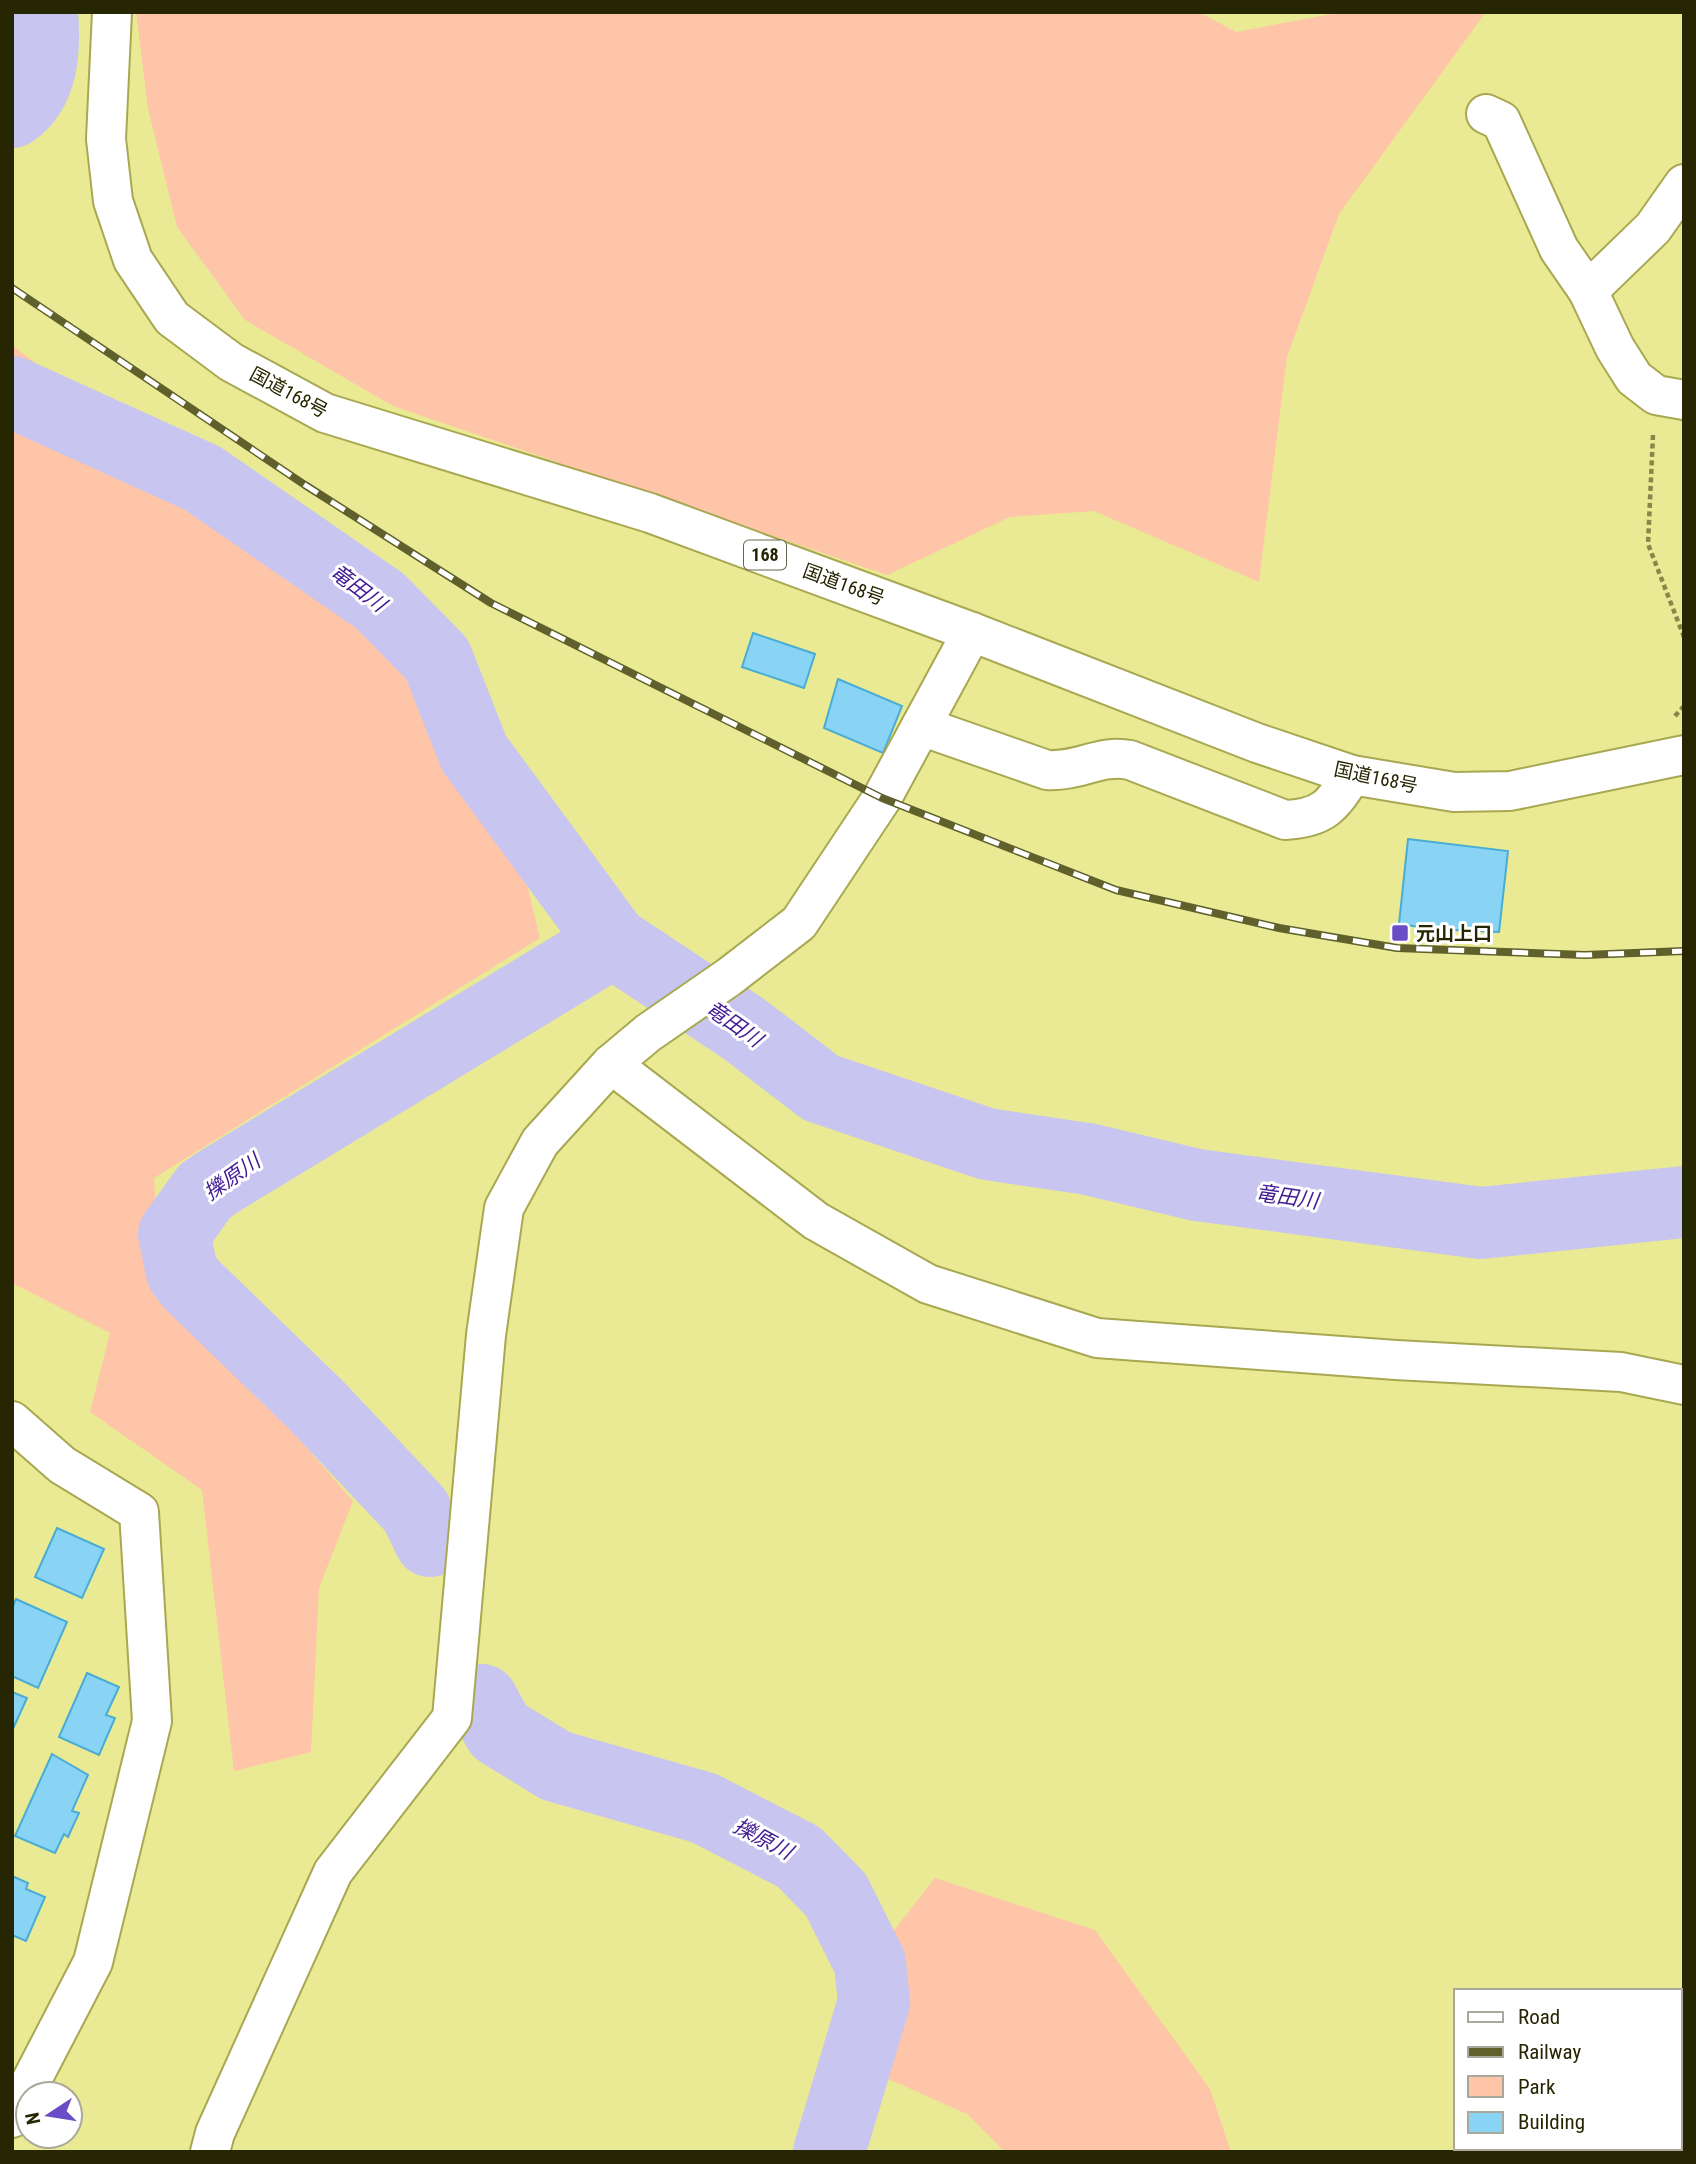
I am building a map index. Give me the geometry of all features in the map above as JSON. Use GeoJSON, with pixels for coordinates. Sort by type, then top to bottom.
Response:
{"type":"FeatureCollection","features":[{"type":"Feature","properties":{"kind":"main road","name":"国道168号"},"geometry":{"type":"LineString","coordinates":[[112,12],[106,139],[113,201],[133,260],[172,317],[231,362],[326,413],[650,513],[972,632],[1257,743],[1352,775],[1454,792],[1510,790],[1684,755]]}},
{"type":"Feature","properties":{"kind":"main road"},"geometry":{"type":"LineString","coordinates":[[1486,114],[1501,121],[1559,249],[1588,291],[1615,348],[1634,378],[1670,397]]}},
{"type":"Feature","properties":{"kind":"main road"},"geometry":{"type":"LineString","coordinates":[[1588,291],[1653,228],[1684,184]]}},
{"type":"Feature","properties":{"kind":"main road"},"geometry":{"type":"LineString","coordinates":[[211,2152],[215,2133],[333,1872],[452,1718],[486,1335],[504,1208],[540,1142],[611,1064],[648,1033],[729,977],[799,923],[882,798],[972,632]]}},
{"type":"Feature","properties":{"kind":"main road"},"geometry":{"type":"LineString","coordinates":[[921,726],[1046,770],[1067,771],[1114,757],[1130,760],[1285,820],[1311,819],[1334,804],[1352,775]]}},
{"type":"Feature","properties":{"kind":"main road"},"geometry":{"type":"LineString","coordinates":[[611,1064],[816,1220],[928,1284],[1097,1338],[1396,1360],[1621,1372],[1684,1385]]}},
{"type":"Feature","properties":{"kind":"main road"},"geometry":{"type":"LineString","coordinates":[[12,1421],[62,1465],[139,1512],[152,1721],[93,1962],[12,2118]]}},
{"type":"Feature","properties":{"kind":"path"},"geometry":{"type":"LineString","coordinates":[[1670,397],[1648,544],[1684,637]]}},
{"type":"Feature","properties":{"kind":"green space"},"geometry":{"type":"Polygon","coordinates":[[[136,12],[1199,12],[1236,32],[1342,12],[1486,12],[1339,214],[1287,357],[1259,582],[1094,511],[1010,517],[887,575],[393,406],[245,320],[177,227],[148,109],[136,12]]]}},
{"type":"Feature","properties":{"kind":"green space"},"geometry":{"type":"Polygon","coordinates":[[[12,345],[486,714],[540,938],[154,1178],[160,1279],[353,1501],[319,1588],[311,1752],[234,1771],[202,1490],[90,1412],[110,1333],[12,1283],[12,345]]]}},
{"type":"Feature","properties":{"kind":"green space"},"geometry":{"type":"Polygon","coordinates":[[[935,1878],[1095,1930],[1210,2089],[1231,2152],[1005,2152],[967,2114],[834,2055],[844,1994],[935,1878]]]}},
{"type":"Feature","properties":{"kind":"building"},"geometry":{"type":"Polygon","coordinates":[[[753,633],[815,654],[804,688],[742,667],[753,633]]]}},
{"type":"Feature","properties":{"kind":"building"},"geometry":{"type":"Polygon","coordinates":[[[838,679],[902,706],[883,753],[824,728],[838,679]]]}},
{"type":"Feature","properties":{"kind":"building","name":"元山上口"},"geometry":{"type":"Polygon","coordinates":[[[1408,839],[1508,851],[1499,932],[1432,929],[1399,924],[1408,839]]]}},
{"type":"Feature","properties":{"kind":"building"},"geometry":{"type":"Polygon","coordinates":[[[57,1528],[104,1549],[82,1598],[35,1577],[57,1528]]]}},
{"type":"Feature","properties":{"kind":"building"},"geometry":{"type":"Polygon","coordinates":[[[16,1599],[67,1622],[38,1688],[12,1676],[12,1608],[16,1599]]]}},
{"type":"Feature","properties":{"kind":"building"},"geometry":{"type":"Polygon","coordinates":[[[87,1673],[119,1687],[106,1715],[115,1718],[99,1755],[59,1737],[87,1673]]]}},
{"type":"Feature","properties":{"kind":"building"},"geometry":{"type":"Polygon","coordinates":[[[12,1692],[27,1698],[12,1731],[12,1692]]]}},
{"type":"Feature","properties":{"kind":"building"},"geometry":{"type":"Polygon","coordinates":[[[52,1754],[88,1775],[72,1811],[79,1813],[68,1837],[64,1834],[55,1853],[15,1836],[52,1754]]]}},
{"type":"Feature","properties":{"kind":"building"},"geometry":{"type":"Polygon","coordinates":[[[12,1876],[28,1883],[26,1889],[45,1897],[26,1941],[12,1935],[12,1876]]]}},
{"type":"Feature","properties":{"kind":"waterway","name":"竜田川"},"geometry":{"type":"LineString","coordinates":[[12,112],[31,92],[40,67],[42,12]]}},
{"type":"Feature","properties":{"kind":"waterway","name":"竜田川"},"geometry":{"type":"LineString","coordinates":[[12,392],[202,478],[380,601],[437,659],[474,753],[613,942],[744,1029],[821,1088],[987,1144],[1088,1159],[1197,1185],[1481,1223],[1684,1202]]}},
{"type":"Feature","properties":{"kind":"waterway","name":"擽原川"},"geometry":{"type":"LineString","coordinates":[[430,1541],[415,1510],[316,1405],[192,1285],[182,1272],[174,1234],[205,1191],[223,1179],[613,942]]}},
{"type":"Feature","properties":{"kind":"waterway","name":"擽原川"},"geometry":{"type":"LineString","coordinates":[[482,1700],[499,1731],[556,1766],[704,1808],[799,1857],[836,1895],[870,1963],[874,2002],[829,2152]]}},
{"type":"Feature","properties":{"kind":"railway"},"geometry":{"type":"LineString","coordinates":[[12,288],[305,485],[491,603],[882,798],[1116,890],[1279,928],[1397,948],[1585,955],[1684,951]]}},
{"type":"Feature","properties":{"kind":"place","name":"元山上口"},"geometry":{"type":"Point","coordinates":[1400,933]}}]}
